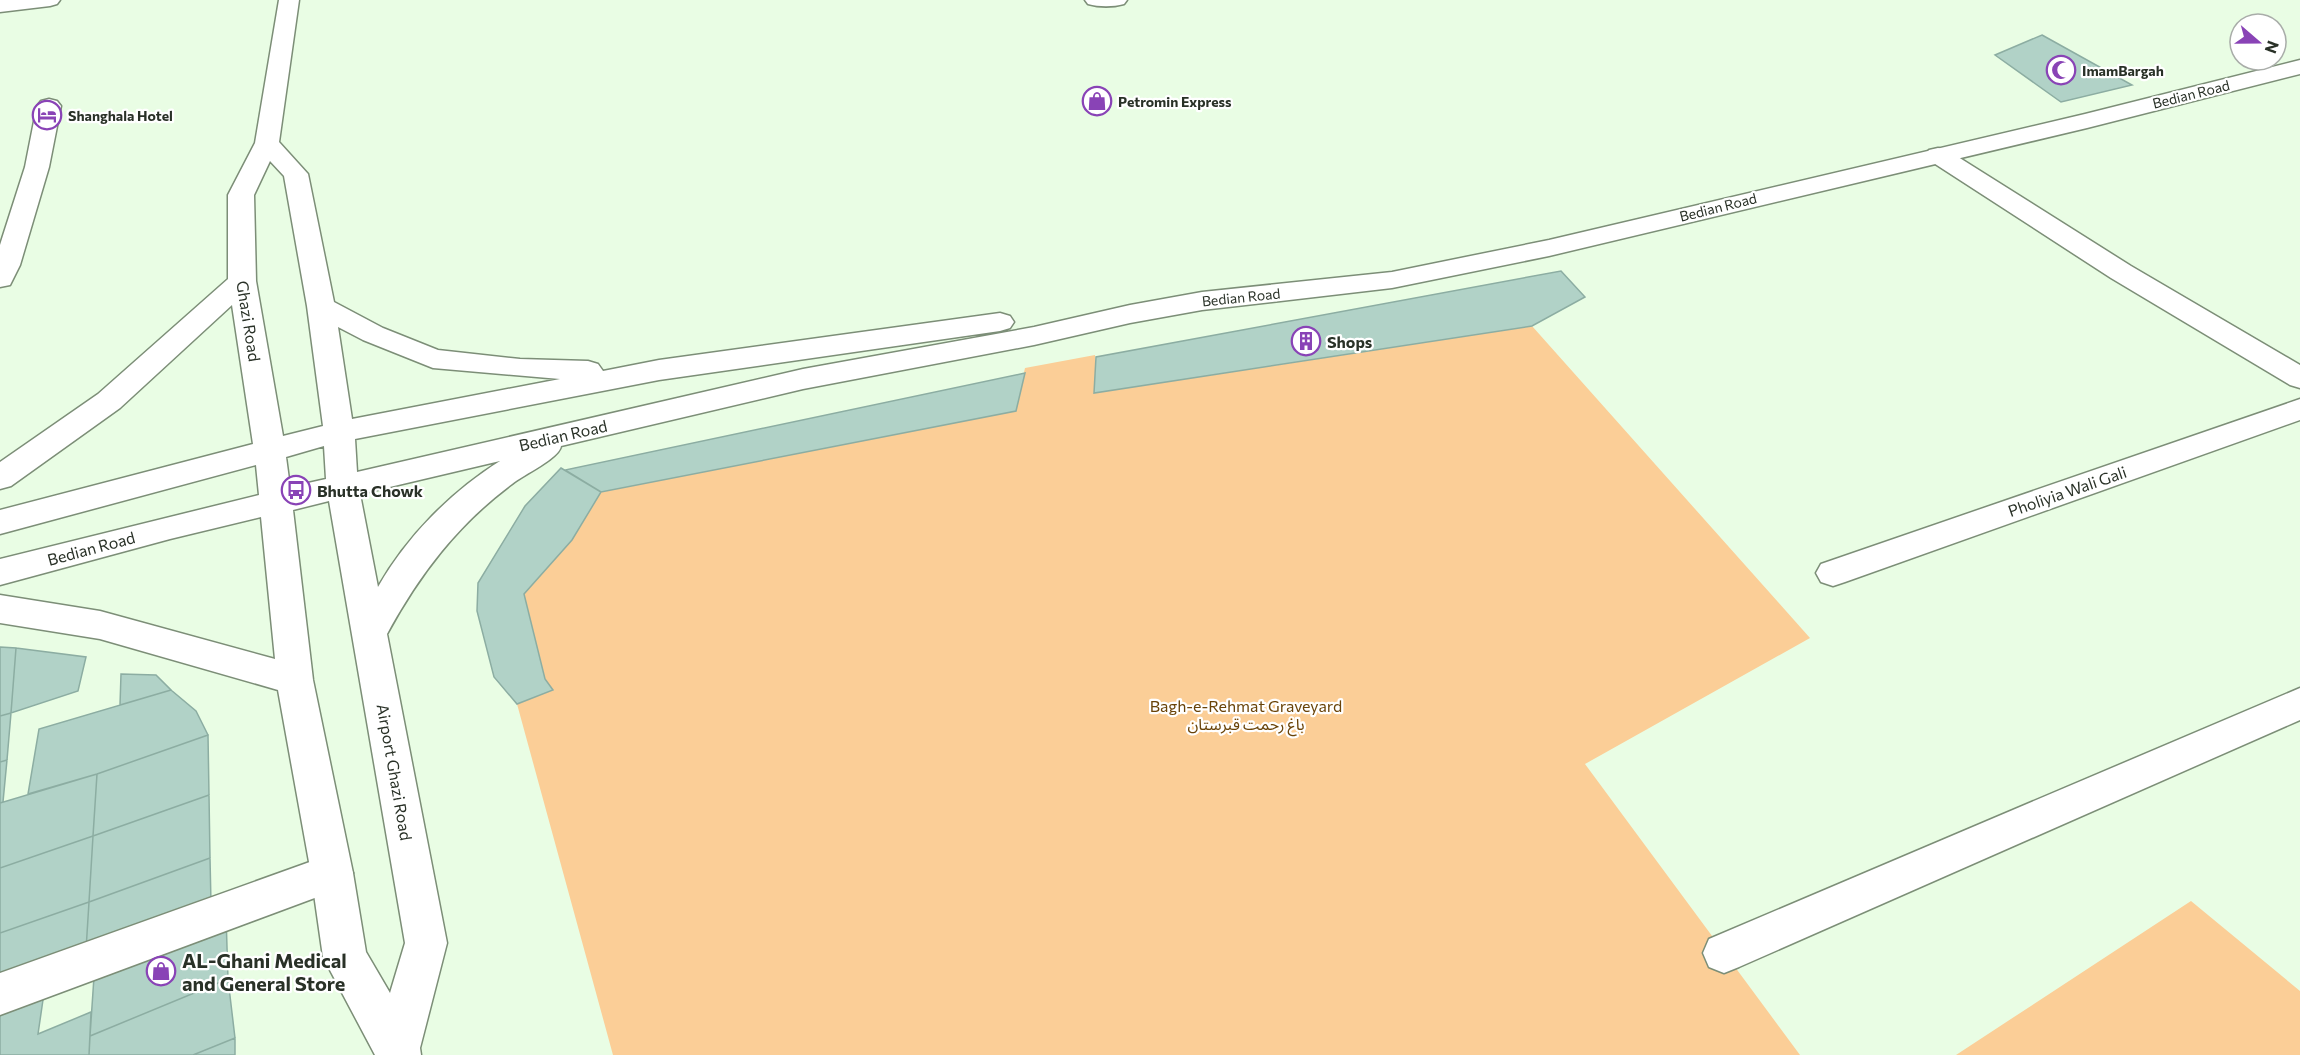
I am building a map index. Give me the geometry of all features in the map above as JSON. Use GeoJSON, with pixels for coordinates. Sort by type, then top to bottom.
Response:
{"type":"FeatureCollection","features":[{"type":"Feature","properties":{"kind":"main road"},"geometry":{"type":"LineString","coordinates":[[0,6],[50,0]]}},
{"type":"Feature","properties":{"kind":"main road","name":"Ghazi Road"},"geometry":{"type":"LineString","coordinates":[[289,0],[267,143],[241,195],[242,281],[270,451],[295,680],[332,873],[345,957],[397,1052]]}},
{"type":"Feature","properties":{"kind":"main road"},"geometry":{"type":"LineString","coordinates":[[1095,0],[1117,0]]}},
{"type":"Feature","properties":{"kind":"main road","name":"Bedian Road"},"geometry":{"type":"LineString","coordinates":[[0,572],[170,527],[803,379],[1034,336],[1130,314],[1202,301],[1392,280],[1549,248],[1938,154],[2087,121],[2300,67]]}},
{"type":"Feature","properties":{"kind":"main road"},"geometry":{"type":"LineString","coordinates":[[0,279],[7,266],[37,167],[49,106]]}},
{"type":"Feature","properties":{"kind":"main road"},"geometry":{"type":"LineString","coordinates":[[267,143],[296,174],[321,306],[339,432],[342,486]]}},
{"type":"Feature","properties":{"kind":"main road"},"geometry":{"type":"LineString","coordinates":[[1938,154],[2121,272],[2300,378]]}},
{"type":"Feature","properties":{"kind":"main road"},"geometry":{"type":"LineString","coordinates":[[0,478],[109,401],[242,281]]}},
{"type":"Feature","properties":{"kind":"main road"},"geometry":{"type":"LineString","coordinates":[[321,306],[373,334],[433,359],[520,368],[590,371],[659,370]]}},
{"type":"Feature","properties":{"kind":"main road","name":"Bedian Road"},"geometry":{"type":"LineString","coordinates":[[0,522],[339,432],[659,370],[1036,317],[1130,314]]}},
{"type":"Feature","properties":{"kind":"main road","name":"Pholiyia Wali Gali"},"geometry":{"type":"LineString","coordinates":[[1833,573],[2300,409]]}},
{"type":"Feature","properties":{"kind":"main road"},"geometry":{"type":"LineString","coordinates":[[370,633],[398,583],[435,536],[470,501],[517,463],[576,432]]}},
{"type":"Feature","properties":{"kind":"main road","name":"Airport Ghazi Road"},"geometry":{"type":"LineString","coordinates":[[342,486],[426,943],[397,1052]]}},
{"type":"Feature","properties":{"kind":"main road"},"geometry":{"type":"LineString","coordinates":[[0,609],[100,625],[295,680]]}},
{"type":"Feature","properties":{"kind":"main road"},"geometry":{"type":"LineString","coordinates":[[1724,953],[2300,704]]}},
{"type":"Feature","properties":{"kind":"main road"},"geometry":{"type":"LineString","coordinates":[[0,994],[332,873]]}},
{"type":"Feature","properties":{"kind":"green space","name":"Bagh-e-Rehmat Graveyard باغ رحمت قبرستان"},"geometry":{"type":"Polygon","coordinates":[[[1532,326],[1810,638],[1585,764],[1800,1055],[613,1055],[517,704],[553,690],[545,679],[524,594],[572,540],[601,492],[1015,411],[1025,368],[1095,355],[1095,393],[1532,326]]]}},
{"type":"Feature","properties":{"kind":"green space"},"geometry":{"type":"Polygon","coordinates":[[[2191,901],[2300,991],[2300,1055],[1956,1055],[2191,901]]]}},
{"type":"Feature","properties":{"kind":"building","name":"ImamBargah"},"geometry":{"type":"Polygon","coordinates":[[[2042,35],[2132,85],[2061,102],[1995,55],[2042,35]]]}},
{"type":"Feature","properties":{"kind":"building","name":"Shops"},"geometry":{"type":"Polygon","coordinates":[[[1561,271],[1585,297],[1532,326],[1094,393],[1096,357],[1561,271]]]}},
{"type":"Feature","properties":{"kind":"building"},"geometry":{"type":"Polygon","coordinates":[[[1025,373],[1016,411],[601,492],[565,470],[1025,373]]]}},
{"type":"Feature","properties":{"kind":"building"},"geometry":{"type":"Polygon","coordinates":[[[561,468],[601,492],[572,540],[524,594],[545,679],[553,690],[517,704],[494,677],[477,611],[478,583],[525,506],[561,468]]]}},
{"type":"Feature","properties":{"kind":"building"},"geometry":{"type":"Polygon","coordinates":[[[0,647],[16,648],[11,713],[0,716],[0,647]]]}},
{"type":"Feature","properties":{"kind":"building"},"geometry":{"type":"Polygon","coordinates":[[[16,648],[86,657],[78,691],[11,713],[16,648]]]}},
{"type":"Feature","properties":{"kind":"building"},"geometry":{"type":"Polygon","coordinates":[[[121,674],[156,675],[171,690],[120,705],[121,674]]]}},
{"type":"Feature","properties":{"kind":"building"},"geometry":{"type":"Polygon","coordinates":[[[171,690],[196,711],[208,735],[97,774],[28,794],[39,729],[171,690]]]}},
{"type":"Feature","properties":{"kind":"building"},"geometry":{"type":"Polygon","coordinates":[[[11,713],[7,760],[0,762],[0,716],[11,713]]]}},
{"type":"Feature","properties":{"kind":"building"},"geometry":{"type":"Polygon","coordinates":[[[208,735],[209,795],[93,836],[97,774],[208,735]]]}},
{"type":"Feature","properties":{"kind":"building"},"geometry":{"type":"Polygon","coordinates":[[[7,760],[3,802],[0,803],[0,762],[7,760]]]}},
{"type":"Feature","properties":{"kind":"building"},"geometry":{"type":"Polygon","coordinates":[[[97,774],[93,836],[0,868],[0,803],[97,774]]]}},
{"type":"Feature","properties":{"kind":"building"},"geometry":{"type":"Polygon","coordinates":[[[209,795],[210,858],[89,902],[93,836],[209,795]]]}},
{"type":"Feature","properties":{"kind":"building"},"geometry":{"type":"Polygon","coordinates":[[[93,836],[89,902],[0,933],[0,868],[93,836]]]}},
{"type":"Feature","properties":{"kind":"building"},"geometry":{"type":"Polygon","coordinates":[[[210,858],[211,903],[86,950],[89,902],[210,858]]]}},
{"type":"Feature","properties":{"kind":"building"},"geometry":{"type":"Polygon","coordinates":[[[89,902],[86,950],[0,981],[0,933],[89,902]]]}},
{"type":"Feature","properties":{"kind":"building","name":"AL-Ghani Medical and General Store"},"geometry":{"type":"Polygon","coordinates":[[[226,915],[228,979],[90,1036],[95,962],[226,915]]]}},
{"type":"Feature","properties":{"kind":"building"},"geometry":{"type":"Polygon","coordinates":[[[228,979],[235,1038],[193,1055],[89,1055],[90,1036],[228,979]]]}},
{"type":"Feature","properties":{"kind":"building"},"geometry":{"type":"Polygon","coordinates":[[[44,993],[38,1034],[91,1012],[89,1055],[0,1055],[0,1010],[44,993]]]}},
{"type":"Feature","properties":{"kind":"building"},"geometry":{"type":"Polygon","coordinates":[[[235,1038],[235,1055],[193,1055],[235,1038]]]}},
{"type":"Feature","properties":{"kind":"place","name":"ImamBargah"},"geometry":{"type":"Point","coordinates":[2061,70]}},
{"type":"Feature","properties":{"kind":"place","name":"Petromin Express"},"geometry":{"type":"Point","coordinates":[1097,101]}},
{"type":"Feature","properties":{"kind":"place","name":"Shanghala Hotel"},"geometry":{"type":"Point","coordinates":[47,115]}},
{"type":"Feature","properties":{"kind":"place","name":"Shops"},"geometry":{"type":"Point","coordinates":[1306,341]}},
{"type":"Feature","properties":{"kind":"place","name":"Bhutta Chowk"},"geometry":{"type":"Point","coordinates":[296,490]}},
{"type":"Feature","properties":{"kind":"place","name":"AL-Ghani Medical and General Store"},"geometry":{"type":"Point","coordinates":[161,971]}}]}
